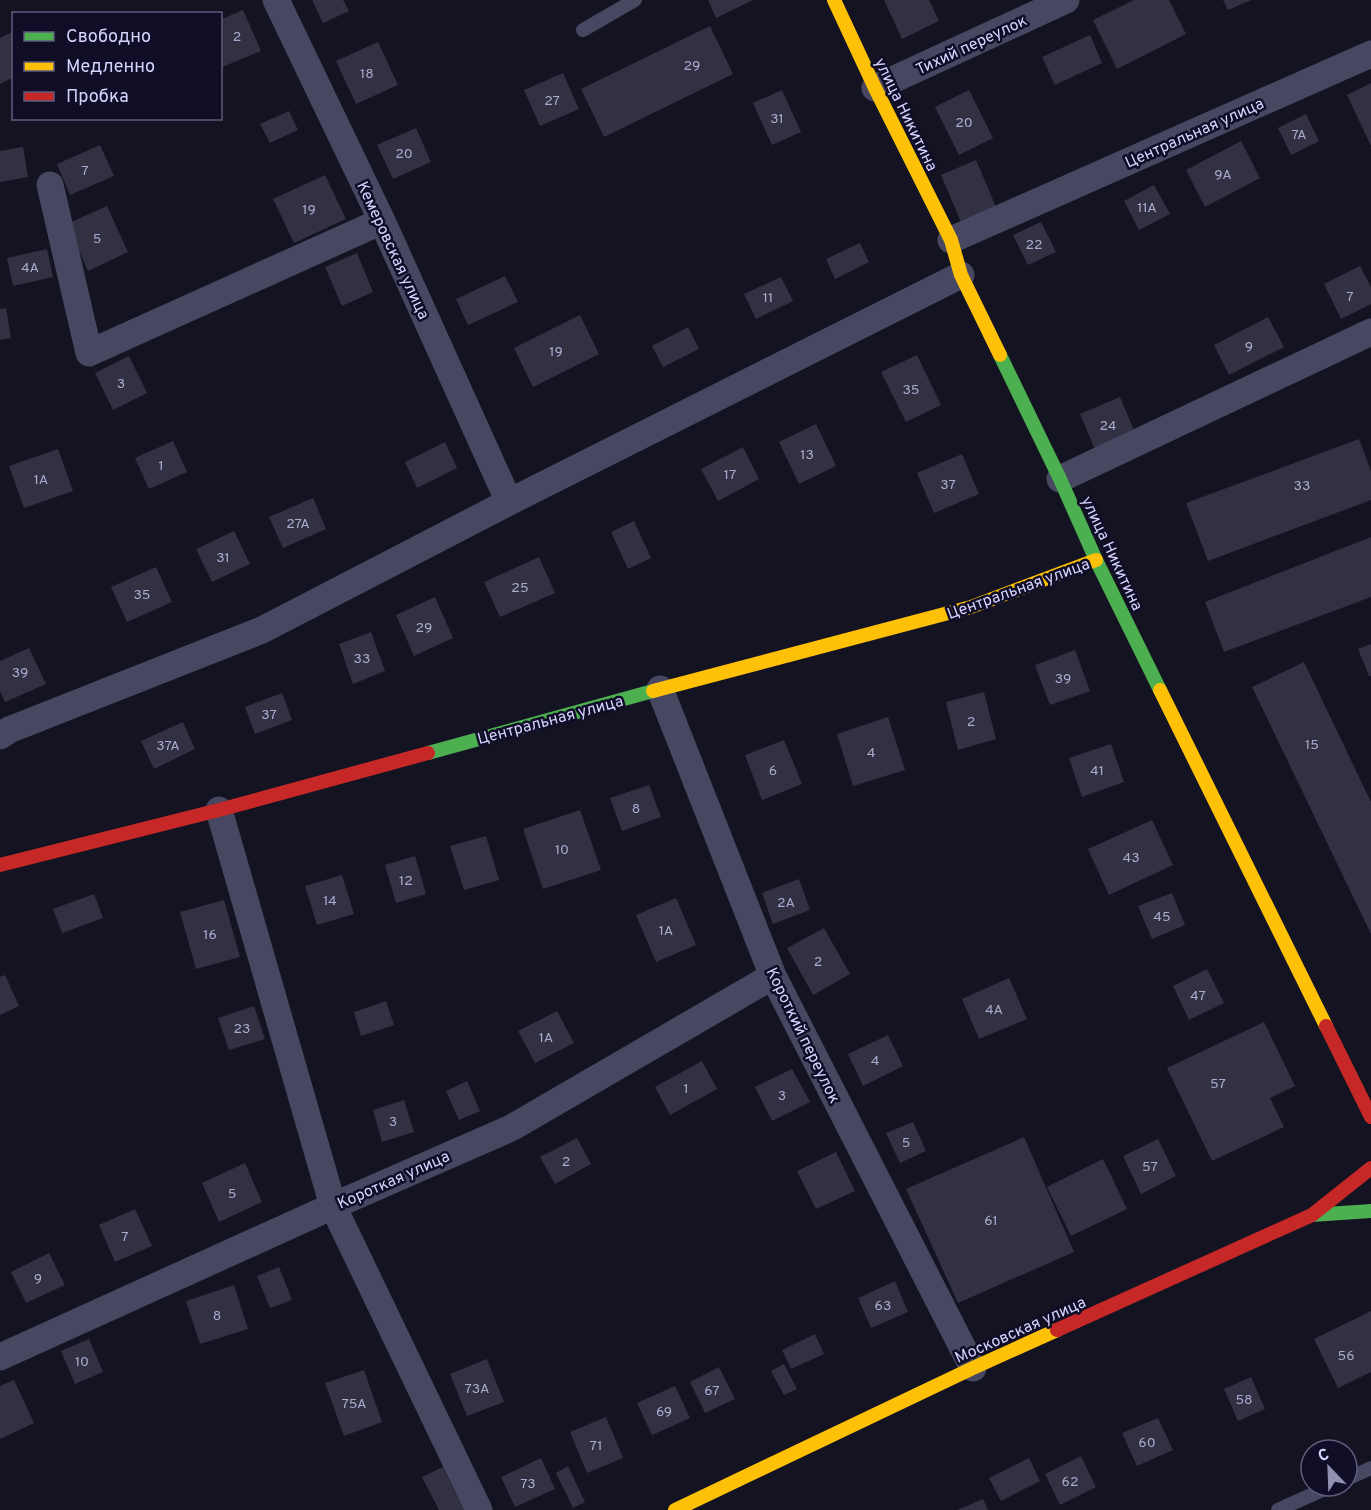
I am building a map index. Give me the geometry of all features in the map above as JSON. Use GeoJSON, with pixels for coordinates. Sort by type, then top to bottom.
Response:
{"type":"FeatureCollection","features":[{"type":"Feature","properties":{"kind":"street","name":"Кемеровская улица"},"geometry":{"type":"LineString","coordinates":[[276,0],[382,221],[509,502]]}},
{"type":"Feature","properties":{"kind":"street","name":"улица Никитина"},"geometry":{"type":"LineString","coordinates":[[834,0],[951,240],[961,275],[1060,479],[1096,560],[1371,1117]]}},
{"type":"Feature","properties":{"kind":"street","name":"Тихий переулок"},"geometry":{"type":"LineString","coordinates":[[875,88],[1066,0]]}},
{"type":"Feature","properties":{"kind":"street","name":"Центральная улица"},"geometry":{"type":"LineString","coordinates":[[951,240],[1371,54]]}},
{"type":"Feature","properties":{"kind":"street"},"geometry":{"type":"LineString","coordinates":[[50,185],[89,353],[382,221]]}},
{"type":"Feature","properties":{"kind":"street"},"geometry":{"type":"LineString","coordinates":[[3,728],[262,630],[509,502],[961,275]]}},
{"type":"Feature","properties":{"kind":"street"},"geometry":{"type":"LineString","coordinates":[[1060,479],[1371,332]]}},
{"type":"Feature","properties":{"kind":"street","name":"Центральная улица"},"geometry":{"type":"LineString","coordinates":[[0,865],[219,810],[660,689],[971,607],[1096,560]]}},
{"type":"Feature","properties":{"kind":"street","name":"Короткий переулок"},"geometry":{"type":"LineString","coordinates":[[660,689],[773,976],[973,1368]]}},
{"type":"Feature","properties":{"kind":"street"},"geometry":{"type":"LineString","coordinates":[[219,810],[333,1206],[479,1510]]}},
{"type":"Feature","properties":{"kind":"street","name":"Короткая улица"},"geometry":{"type":"LineString","coordinates":[[0,1357],[511,1128],[773,976]]}},
{"type":"Feature","properties":{"kind":"street","name":"Московская улица"},"geometry":{"type":"LineString","coordinates":[[675,1510],[973,1368],[1312,1215],[1371,1168]]}},
{"type":"Feature","properties":{"kind":"street"},"geometry":{"type":"LineString","coordinates":[[1312,1215],[1371,1211]]}},
{"type":"Feature","properties":{"kind":"lane"},"geometry":{"type":"LineString","coordinates":[[583,30],[635,0]]}},
{"type":"Feature","properties":{"kind":"lane"},"geometry":{"type":"LineString","coordinates":[[1278,1510],[1304,1498]]}},
{"type":"Feature","properties":{"kind":"building"},"geometry":{"type":"Polygon","coordinates":[[[312,0],[343,0],[349,11],[323,23],[312,0]]]}},
{"type":"Feature","properties":{"kind":"building"},"geometry":{"type":"Polygon","coordinates":[[[708,0],[753,0],[716,18],[708,0]]]}},
{"type":"Feature","properties":{"kind":"building"},"geometry":{"type":"Polygon","coordinates":[[[884,0],[929,0],[939,21],[902,39],[884,0]]]}},
{"type":"Feature","properties":{"kind":"building"},"geometry":{"type":"Polygon","coordinates":[[[1134,0],[1169,0],[1186,34],[1117,69],[1093,20],[1134,0]]]}},
{"type":"Feature","properties":{"kind":"building"},"geometry":{"type":"Polygon","coordinates":[[[1223,0],[1251,0],[1228,10],[1223,0]]]}},
{"type":"Feature","properties":{"kind":"building"},"geometry":{"type":"Polygon","coordinates":[[[243,10],[261,51],[222,67],[222,19],[243,10]]]}},
{"type":"Feature","properties":{"kind":"building"},"geometry":{"type":"Polygon","coordinates":[[[710,26],[733,74],[604,137],[581,89],[710,26]]]}},
{"type":"Feature","properties":{"kind":"building"},"geometry":{"type":"Polygon","coordinates":[[[12,32],[12,78],[0,84],[0,38],[12,32]]]}},
{"type":"Feature","properties":{"kind":"building"},"geometry":{"type":"Polygon","coordinates":[[[1090,35],[1102,63],[1055,85],[1042,57],[1090,35]]]}},
{"type":"Feature","properties":{"kind":"building"},"geometry":{"type":"Polygon","coordinates":[[[378,42],[398,85],[356,104],[336,61],[378,42]]]}},
{"type":"Feature","properties":{"kind":"building"},"geometry":{"type":"Polygon","coordinates":[[[563,73],[579,109],[540,126],[524,90],[563,73]]]}},
{"type":"Feature","properties":{"kind":"building"},"geometry":{"type":"Polygon","coordinates":[[[1371,83],[1371,146],[1347,95],[1371,83]]]}},
{"type":"Feature","properties":{"kind":"building"},"geometry":{"type":"Polygon","coordinates":[[[782,90],[801,132],[772,145],[753,103],[782,90]]]}},
{"type":"Feature","properties":{"kind":"building"},"geometry":{"type":"Polygon","coordinates":[[[969,90],[993,138],[959,155],[935,107],[969,90]]]}},
{"type":"Feature","properties":{"kind":"building"},"geometry":{"type":"Polygon","coordinates":[[[289,111],[298,130],[270,143],[260,124],[289,111]]]}},
{"type":"Feature","properties":{"kind":"building"},"geometry":{"type":"Polygon","coordinates":[[[1306,114],[1319,141],[1291,155],[1278,128],[1306,114]]]}},
{"type":"Feature","properties":{"kind":"building"},"geometry":{"type":"Polygon","coordinates":[[[416,128],[431,162],[393,179],[377,145],[416,128]]]}},
{"type":"Feature","properties":{"kind":"building"},"geometry":{"type":"Polygon","coordinates":[[[1241,141],[1260,178],[1205,207],[1186,170],[1241,141]]]}},
{"type":"Feature","properties":{"kind":"building"},"geometry":{"type":"Polygon","coordinates":[[[100,145],[114,176],[70,195],[57,164],[100,145]]]}},
{"type":"Feature","properties":{"kind":"building"},"geometry":{"type":"Polygon","coordinates":[[[23,147],[28,177],[0,182],[0,151],[23,147]]]}},
{"type":"Feature","properties":{"kind":"building"},"geometry":{"type":"Polygon","coordinates":[[[976,160],[999,214],[964,229],[941,175],[976,160]]]}},
{"type":"Feature","properties":{"kind":"building"},"geometry":{"type":"Polygon","coordinates":[[[325,175],[346,219],[294,243],[273,199],[325,175]]]}},
{"type":"Feature","properties":{"kind":"building"},"geometry":{"type":"Polygon","coordinates":[[[1154,185],[1170,214],[1139,230],[1124,201],[1154,185]]]}},
{"type":"Feature","properties":{"kind":"building"},"geometry":{"type":"Polygon","coordinates":[[[107,206],[128,252],[88,271],[67,224],[107,206]]]}},
{"type":"Feature","properties":{"kind":"building"},"geometry":{"type":"Polygon","coordinates":[[[1041,222],[1056,252],[1028,265],[1013,235],[1041,222]]]}},
{"type":"Feature","properties":{"kind":"building"},"geometry":{"type":"Polygon","coordinates":[[[860,243],[869,262],[835,279],[826,259],[860,243]]]}},
{"type":"Feature","properties":{"kind":"building"},"geometry":{"type":"Polygon","coordinates":[[[47,249],[53,277],[13,286],[7,258],[47,249]]]}},
{"type":"Feature","properties":{"kind":"building"},"geometry":{"type":"Polygon","coordinates":[[[357,253],[373,292],[342,306],[325,267],[357,253]]]}},
{"type":"Feature","properties":{"kind":"building"},"geometry":{"type":"Polygon","coordinates":[[[1360,266],[1371,287],[1371,304],[1341,319],[1324,284],[1360,266]]]}},
{"type":"Feature","properties":{"kind":"building"},"geometry":{"type":"Polygon","coordinates":[[[505,276],[518,302],[468,325],[456,299],[505,276]]]}},
{"type":"Feature","properties":{"kind":"building"},"geometry":{"type":"Polygon","coordinates":[[[781,277],[793,301],[756,319],[744,294],[781,277]]]}},
{"type":"Feature","properties":{"kind":"building"},"geometry":{"type":"Polygon","coordinates":[[[6,308],[11,338],[0,340],[0,309],[6,308]]]}},
{"type":"Feature","properties":{"kind":"building"},"geometry":{"type":"Polygon","coordinates":[[[580,315],[599,354],[533,387],[514,348],[580,315]]]}},
{"type":"Feature","properties":{"kind":"building"},"geometry":{"type":"Polygon","coordinates":[[[1268,317],[1284,347],[1229,375],[1214,345],[1268,317]]]}},
{"type":"Feature","properties":{"kind":"building"},"geometry":{"type":"Polygon","coordinates":[[[688,327],[699,349],[663,367],[652,346],[688,327]]]}},
{"type":"Feature","properties":{"kind":"building"},"geometry":{"type":"Polygon","coordinates":[[[917,355],[941,405],[906,422],[881,372],[917,355]]]}},
{"type":"Feature","properties":{"kind":"building"},"geometry":{"type":"Polygon","coordinates":[[[129,356],[147,393],[113,410],[95,373],[129,356]]]}},
{"type":"Feature","properties":{"kind":"building"},"geometry":{"type":"Polygon","coordinates":[[[1120,397],[1136,435],[1096,452],[1080,414],[1120,397]]]}},
{"type":"Feature","properties":{"kind":"building"},"geometry":{"type":"Polygon","coordinates":[[[816,424],[836,466],[799,484],[779,442],[816,424]]]}},
{"type":"Feature","properties":{"kind":"building"},"geometry":{"type":"Polygon","coordinates":[[[1359,439],[1371,471],[1371,500],[1208,561],[1186,503],[1359,439]]]}},
{"type":"Feature","properties":{"kind":"building"},"geometry":{"type":"Polygon","coordinates":[[[173,441],[187,472],[149,489],[135,458],[173,441]]]}},
{"type":"Feature","properties":{"kind":"building"},"geometry":{"type":"Polygon","coordinates":[[[445,442],[457,468],[417,488],[405,462],[445,442]]]}},
{"type":"Feature","properties":{"kind":"building"},"geometry":{"type":"Polygon","coordinates":[[[743,447],[759,479],[718,501],[701,469],[743,447]]]}},
{"type":"Feature","properties":{"kind":"building"},"geometry":{"type":"Polygon","coordinates":[[[58,449],[73,491],[24,508],[9,466],[58,449]]]}},
{"type":"Feature","properties":{"kind":"building"},"geometry":{"type":"Polygon","coordinates":[[[962,454],[979,494],[934,513],[917,473],[962,454]]]}},
{"type":"Feature","properties":{"kind":"building"},"geometry":{"type":"Polygon","coordinates":[[[313,498],[326,529],[283,548],[269,517],[313,498]]]}},
{"type":"Feature","properties":{"kind":"building"},"geometry":{"type":"Polygon","coordinates":[[[634,521],[651,558],[628,569],[611,532],[634,521]]]}},
{"type":"Feature","properties":{"kind":"building"},"geometry":{"type":"Polygon","coordinates":[[[234,531],[250,564],[212,582],[196,549],[234,531]]]}},
{"type":"Feature","properties":{"kind":"building"},"geometry":{"type":"Polygon","coordinates":[[[1371,537],[1371,597],[1224,652],[1205,602],[1371,537]]]}},
{"type":"Feature","properties":{"kind":"building"},"geometry":{"type":"Polygon","coordinates":[[[539,557],[555,593],[500,617],[484,582],[539,557]]]}},
{"type":"Feature","properties":{"kind":"building"},"geometry":{"type":"Polygon","coordinates":[[[156,567],[172,602],[127,622],[111,587],[156,567]]]}},
{"type":"Feature","properties":{"kind":"building"},"geometry":{"type":"Polygon","coordinates":[[[435,597],[453,638],[414,656],[396,615],[435,597]]]}},
{"type":"Feature","properties":{"kind":"building"},"geometry":{"type":"Polygon","coordinates":[[[371,632],[385,671],[353,684],[339,644],[371,632]]]}},
{"type":"Feature","properties":{"kind":"building"},"geometry":{"type":"Polygon","coordinates":[[[1371,644],[1371,676],[1369,676],[1358,649],[1371,644]]]}},
{"type":"Feature","properties":{"kind":"building"},"geometry":{"type":"Polygon","coordinates":[[[29,648],[46,684],[5,702],[0,691],[0,661],[29,648]]]}},
{"type":"Feature","properties":{"kind":"building"},"geometry":{"type":"Polygon","coordinates":[[[1075,650],[1090,691],[1050,705],[1035,665],[1075,650]]]}},
{"type":"Feature","properties":{"kind":"building"},"geometry":{"type":"Polygon","coordinates":[[[1304,662],[1371,802],[1371,934],[1252,687],[1304,662]]]}},
{"type":"Feature","properties":{"kind":"building"},"geometry":{"type":"Polygon","coordinates":[[[984,692],[996,739],[958,750],[946,702],[984,692]]]}},
{"type":"Feature","properties":{"kind":"building"},"geometry":{"type":"Polygon","coordinates":[[[282,693],[292,720],[255,734],[245,707],[282,693]]]}},
{"type":"Feature","properties":{"kind":"building"},"geometry":{"type":"Polygon","coordinates":[[[888,717],[905,770],[853,786],[837,734],[888,717]]]}},
{"type":"Feature","properties":{"kind":"building"},"geometry":{"type":"Polygon","coordinates":[[[183,722],[195,749],[154,769],[141,741],[183,722]]]}},
{"type":"Feature","properties":{"kind":"building"},"geometry":{"type":"Polygon","coordinates":[[[784,740],[802,784],[762,800],[745,755],[784,740]]]}},
{"type":"Feature","properties":{"kind":"building"},"geometry":{"type":"Polygon","coordinates":[[[1111,744],[1124,782],[1082,797],[1069,758],[1111,744]]]}},
{"type":"Feature","properties":{"kind":"building"},"geometry":{"type":"Polygon","coordinates":[[[649,785],[661,817],[622,831],[610,798],[649,785]]]}},
{"type":"Feature","properties":{"kind":"building"},"geometry":{"type":"Polygon","coordinates":[[[580,810],[601,870],[543,889],[523,829],[580,810]]]}},
{"type":"Feature","properties":{"kind":"building"},"geometry":{"type":"Polygon","coordinates":[[[1152,820],[1173,865],[1109,895],[1088,849],[1152,820]]]}},
{"type":"Feature","properties":{"kind":"building"},"geometry":{"type":"Polygon","coordinates":[[[486,836],[499,880],[464,890],[450,846],[486,836]]]}},
{"type":"Feature","properties":{"kind":"building"},"geometry":{"type":"Polygon","coordinates":[[[415,856],[426,894],[396,903],[385,865],[415,856]]]}},
{"type":"Feature","properties":{"kind":"building"},"geometry":{"type":"Polygon","coordinates":[[[342,875],[354,914],[317,925],[305,886],[342,875]]]}},
{"type":"Feature","properties":{"kind":"building"},"geometry":{"type":"Polygon","coordinates":[[[799,879],[810,910],[773,924],[762,893],[799,879]]]}},
{"type":"Feature","properties":{"kind":"building"},"geometry":{"type":"Polygon","coordinates":[[[1172,893],[1185,925],[1152,939],[1138,906],[1172,893]]]}},
{"type":"Feature","properties":{"kind":"building"},"geometry":{"type":"Polygon","coordinates":[[[94,894],[103,918],[62,933],[53,909],[94,894]]]}},
{"type":"Feature","properties":{"kind":"building"},"geometry":{"type":"Polygon","coordinates":[[[676,898],[696,945],[656,962],[636,915],[676,898]]]}},
{"type":"Feature","properties":{"kind":"building"},"geometry":{"type":"Polygon","coordinates":[[[224,900],[240,957],[196,969],[180,912],[224,900]]]}},
{"type":"Feature","properties":{"kind":"building"},"geometry":{"type":"Polygon","coordinates":[[[824,928],[850,974],[813,995],[787,948],[824,928]]]}},
{"type":"Feature","properties":{"kind":"building"},"geometry":{"type":"Polygon","coordinates":[[[1207,969],[1224,1003],[1189,1020],[1173,986],[1207,969]]]}},
{"type":"Feature","properties":{"kind":"building"},"geometry":{"type":"Polygon","coordinates":[[[5,975],[19,1006],[0,1015],[0,977],[5,975]]]}},
{"type":"Feature","properties":{"kind":"building"},"geometry":{"type":"Polygon","coordinates":[[[1009,978],[1027,1019],[979,1039],[962,999],[1009,978]]]}},
{"type":"Feature","properties":{"kind":"building"},"geometry":{"type":"Polygon","coordinates":[[[386,1001],[394,1025],[361,1036],[354,1012],[386,1001]]]}},
{"type":"Feature","properties":{"kind":"building"},"geometry":{"type":"Polygon","coordinates":[[[254,1006],[265,1039],[229,1050],[218,1018],[254,1006]]]}},
{"type":"Feature","properties":{"kind":"building"},"geometry":{"type":"Polygon","coordinates":[[[557,1011],[574,1043],[535,1063],[518,1031],[557,1011]]]}},
{"type":"Feature","properties":{"kind":"building"},"geometry":{"type":"Polygon","coordinates":[[[1264,1022],[1295,1086],[1270,1098],[1284,1127],[1212,1161],[1167,1068],[1264,1022]]]}},
{"type":"Feature","properties":{"kind":"building"},"geometry":{"type":"Polygon","coordinates":[[[888,1035],[903,1066],[863,1086],[848,1054],[888,1035]]]}},
{"type":"Feature","properties":{"kind":"building"},"geometry":{"type":"Polygon","coordinates":[[[702,1061],[717,1089],[670,1115],[655,1087],[702,1061]]]}},
{"type":"Feature","properties":{"kind":"building"},"geometry":{"type":"Polygon","coordinates":[[[792,1069],[810,1102],[772,1121],[755,1087],[792,1069]]]}},
{"type":"Feature","properties":{"kind":"building"},"geometry":{"type":"Polygon","coordinates":[[[467,1081],[480,1111],[459,1120],[446,1091],[467,1081]]]}},
{"type":"Feature","properties":{"kind":"building"},"geometry":{"type":"Polygon","coordinates":[[[404,1100],[414,1132],[382,1142],[373,1110],[404,1100]]]}},
{"type":"Feature","properties":{"kind":"building"},"geometry":{"type":"Polygon","coordinates":[[[913,1122],[926,1151],[900,1163],[886,1133],[913,1122]]]}},
{"type":"Feature","properties":{"kind":"building"},"geometry":{"type":"Polygon","coordinates":[[[1024,1137],[1074,1252],[958,1303],[906,1189],[1024,1137]]]}},
{"type":"Feature","properties":{"kind":"building"},"geometry":{"type":"Polygon","coordinates":[[[577,1138],[591,1164],[555,1184],[540,1157],[577,1138]]]}},
{"type":"Feature","properties":{"kind":"building"},"geometry":{"type":"Polygon","coordinates":[[[1158,1139],[1176,1176],[1141,1194],[1123,1156],[1158,1139]]]}},
{"type":"Feature","properties":{"kind":"building"},"geometry":{"type":"Polygon","coordinates":[[[836,1152],[855,1191],[816,1209],[797,1171],[836,1152]]]}},
{"type":"Feature","properties":{"kind":"building"},"geometry":{"type":"Polygon","coordinates":[[[1103,1159],[1127,1209],[1071,1236],[1047,1187],[1103,1159]]]}},
{"type":"Feature","properties":{"kind":"building"},"geometry":{"type":"Polygon","coordinates":[[[245,1163],[262,1202],[219,1222],[202,1183],[245,1163]]]}},
{"type":"Feature","properties":{"kind":"building"},"geometry":{"type":"Polygon","coordinates":[[[135,1209],[152,1246],[115,1262],[99,1225],[135,1209]]]}},
{"type":"Feature","properties":{"kind":"building"},"geometry":{"type":"Polygon","coordinates":[[[49,1253],[65,1285],[26,1303],[11,1272],[49,1253]]]}},
{"type":"Feature","properties":{"kind":"building"},"geometry":{"type":"Polygon","coordinates":[[[279,1267],[292,1300],[270,1308],[257,1276],[279,1267]]]}},
{"type":"Feature","properties":{"kind":"building"},"geometry":{"type":"Polygon","coordinates":[[[895,1281],[908,1312],[871,1328],[858,1298],[895,1281]]]}},
{"type":"Feature","properties":{"kind":"building"},"geometry":{"type":"Polygon","coordinates":[[[234,1285],[248,1329],[200,1344],[186,1301],[234,1285]]]}},
{"type":"Feature","properties":{"kind":"building"},"geometry":{"type":"Polygon","coordinates":[[[1371,1311],[1371,1372],[1338,1388],[1314,1339],[1371,1311]]]}},
{"type":"Feature","properties":{"kind":"building"},"geometry":{"type":"Polygon","coordinates":[[[815,1334],[824,1354],[791,1369],[782,1350],[815,1334]]]}},
{"type":"Feature","properties":{"kind":"building"},"geometry":{"type":"Polygon","coordinates":[[[89,1339],[103,1372],[75,1384],[61,1351],[89,1339]]]}},
{"type":"Feature","properties":{"kind":"building"},"geometry":{"type":"Polygon","coordinates":[[[487,1359],[504,1402],[467,1416],[450,1374],[487,1359]]]}},
{"type":"Feature","properties":{"kind":"building"},"geometry":{"type":"Polygon","coordinates":[[[784,1364],[797,1389],[784,1395],[771,1371],[784,1364]]]}},
{"type":"Feature","properties":{"kind":"building"},"geometry":{"type":"Polygon","coordinates":[[[719,1367],[735,1399],[705,1413],[690,1382],[719,1367]]]}},
{"type":"Feature","properties":{"kind":"building"},"geometry":{"type":"Polygon","coordinates":[[[364,1370],[382,1422],[344,1436],[325,1383],[364,1370]]]}},
{"type":"Feature","properties":{"kind":"building"},"geometry":{"type":"Polygon","coordinates":[[[1251,1377],[1265,1409],[1238,1421],[1224,1389],[1251,1377]]]}},
{"type":"Feature","properties":{"kind":"building"},"geometry":{"type":"Polygon","coordinates":[[[14,1380],[34,1423],[0,1439],[0,1386],[14,1380]]]}},
{"type":"Feature","properties":{"kind":"building"},"geometry":{"type":"Polygon","coordinates":[[[675,1386],[690,1418],[652,1435],[637,1403],[675,1386]]]}},
{"type":"Feature","properties":{"kind":"building"},"geometry":{"type":"Polygon","coordinates":[[[606,1417],[623,1458],[587,1473],[570,1432],[606,1417]]]}},
{"type":"Feature","properties":{"kind":"building"},"geometry":{"type":"Polygon","coordinates":[[[1158,1418],[1173,1450],[1137,1466],[1122,1433],[1158,1418]]]}},
{"type":"Feature","properties":{"kind":"building"},"geometry":{"type":"Polygon","coordinates":[[[1081,1456],[1096,1487],[1060,1505],[1045,1474],[1081,1456]]]}},
{"type":"Feature","properties":{"kind":"building"},"geometry":{"type":"Polygon","coordinates":[[[541,1458],[555,1489],[515,1507],[501,1477],[541,1458]]]}},
{"type":"Feature","properties":{"kind":"building"},"geometry":{"type":"Polygon","coordinates":[[[1029,1458],[1040,1481],[1001,1501],[989,1478],[1029,1458]]]}},
{"type":"Feature","properties":{"kind":"building"},"geometry":{"type":"Polygon","coordinates":[[[568,1466],[585,1502],[573,1508],[556,1473],[568,1466]]]}},
{"type":"Feature","properties":{"kind":"building"},"geometry":{"type":"Polygon","coordinates":[[[443,1467],[464,1510],[439,1510],[422,1477],[443,1467]]]}},
{"type":"Feature","properties":{"kind":"building"},"geometry":{"type":"Polygon","coordinates":[[[983,1499],[988,1510],[957,1510],[983,1499]]]}},
{"type":"Feature","properties":{"kind":"traffic: fast"},"geometry":{"type":"LineString","coordinates":[[1000,355],[1160,690]]}},
{"type":"Feature","properties":{"kind":"traffic: fast"},"geometry":{"type":"LineString","coordinates":[[428,753],[653,691]]}},
{"type":"Feature","properties":{"kind":"traffic: fast"},"geometry":{"type":"LineString","coordinates":[[1312,1215],[1371,1211]]}},
{"type":"Feature","properties":{"kind":"traffic: slow"},"geometry":{"type":"LineString","coordinates":[[834,0],[951,240],[961,275],[1000,355]]}},
{"type":"Feature","properties":{"kind":"traffic: slow"},"geometry":{"type":"LineString","coordinates":[[653,691],[971,607],[1096,560]]}},
{"type":"Feature","properties":{"kind":"traffic: slow"},"geometry":{"type":"LineString","coordinates":[[1160,690],[1326,1026]]}},
{"type":"Feature","properties":{"kind":"traffic: slow"},"geometry":{"type":"LineString","coordinates":[[675,1510],[1057,1330]]}},
{"type":"Feature","properties":{"kind":"traffic: jam"},"geometry":{"type":"LineString","coordinates":[[0,865],[219,810],[428,753]]}},
{"type":"Feature","properties":{"kind":"traffic: jam"},"geometry":{"type":"LineString","coordinates":[[1326,1026],[1371,1117]]}},
{"type":"Feature","properties":{"kind":"traffic: jam"},"geometry":{"type":"LineString","coordinates":[[1057,1330],[1312,1215],[1371,1168]]}}]}
